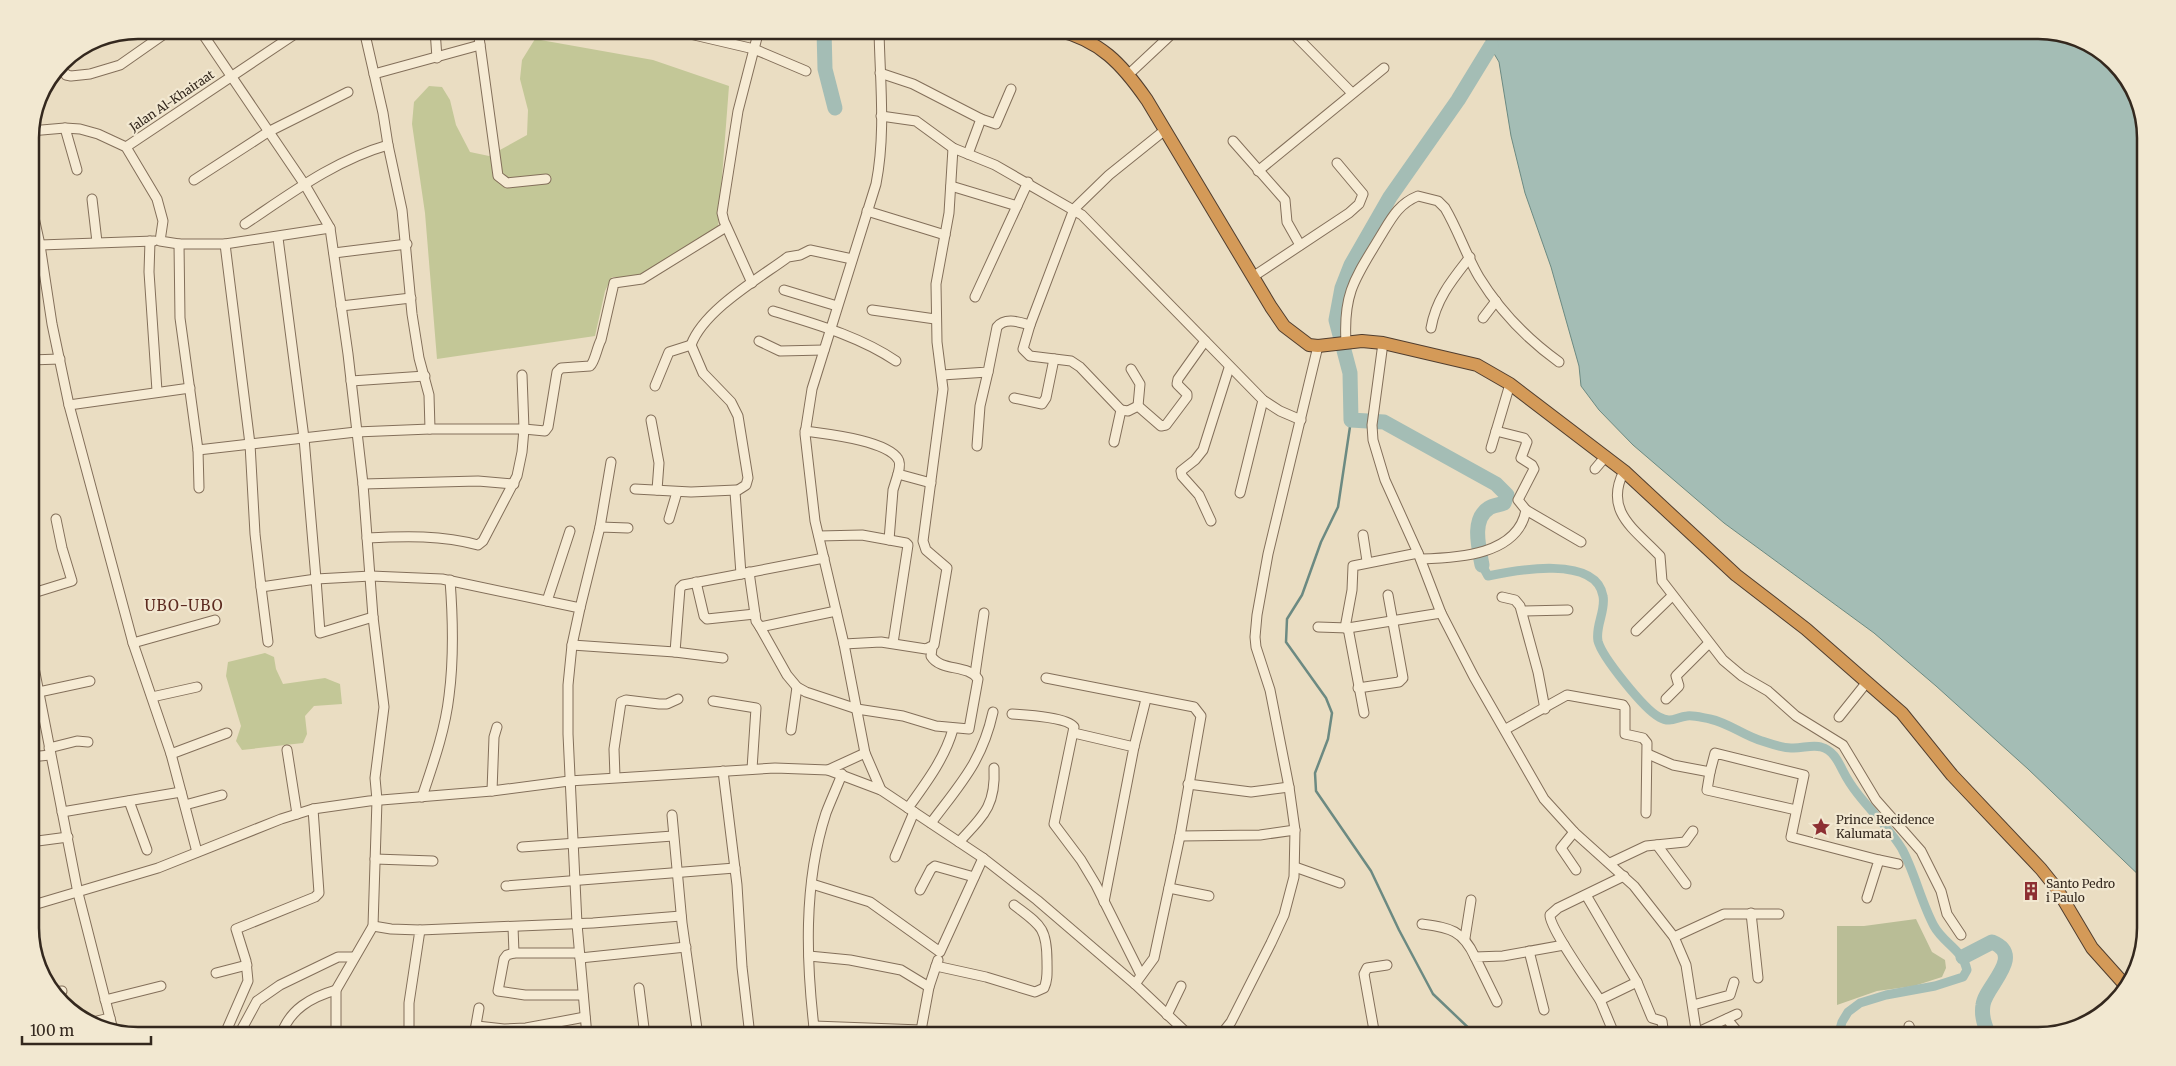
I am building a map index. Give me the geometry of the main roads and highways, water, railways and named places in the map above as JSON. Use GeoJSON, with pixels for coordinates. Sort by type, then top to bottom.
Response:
{"type":"FeatureCollection","features":[{"type":"Feature","properties":{"kind":"highway"},"geometry":{"type":"LineString","coordinates":[[1087,39],[1117,62],[1128,74],[1165,130],[1284,326],[1309,345],[1318,346],[1340,342],[1383,343],[1476,365],[1510,384],[1606,456],[1736,575],[1806,629],[1902,713],[1952,775],[2041,868],[2057,889],[2092,948],[2122,981]]}},
{"type":"Feature","properties":{"kind":"water"},"geometry":{"type":"Polygon","coordinates":[[[1485,39],[2038,39],[2064,42],[2076,46],[2093,55],[2113,72],[2121,83],[2132,106],[2137,131],[2137,873],[2028,769],[1936,686],[1874,633],[1724,523],[1633,445],[1599,410],[1581,386],[1579,366],[1551,267],[1525,193],[1511,136],[1499,62],[1485,39]]]}},
{"type":"Feature","properties":{"kind":"waterway"},"geometry":{"type":"LineString","coordinates":[[824,39],[825,69],[835,108]]}},
{"type":"Feature","properties":{"kind":"waterway"},"geometry":{"type":"LineString","coordinates":[[1482,565],[1478,534],[1480,519],[1489,508],[1504,503],[1507,495],[1496,484],[1384,422],[1351,420],[1350,373],[1336,320],[1342,288],[1351,265],[1390,197],[1458,100],[1491,46]]}},
{"type":"Feature","properties":{"kind":"waterway"},"geometry":{"type":"LineString","coordinates":[[1351,420],[1338,507],[1321,542],[1302,595],[1287,619],[1286,642],[1326,698],[1332,713],[1328,739],[1315,773],[1316,791],[1371,871],[1399,930],[1433,994],[1468,1027]]}},
{"type":"Feature","properties":{"kind":"waterway"},"geometry":{"type":"LineString","coordinates":[[1482,565],[1488,576],[1553,568],[1571,570],[1586,575],[1597,583],[1604,602],[1597,635],[1601,649],[1634,694],[1659,717],[1667,720],[1690,716],[1710,719],[1724,723],[1755,739],[1773,745],[1791,748],[1818,746],[1825,748],[1835,756],[1856,792],[1888,829],[1902,849],[1934,926],[1961,957],[1967,970],[1963,977],[1935,986],[1886,995],[1860,1003],[1848,1012],[1841,1027]]}},
{"type":"Feature","properties":{"kind":"waterway"},"geometry":{"type":"LineString","coordinates":[[1963,957],[1992,942],[2001,948],[2005,955],[2005,963],[2001,972],[1985,997],[1983,1017],[1986,1027]]}},
{"type":"Feature","properties":{"kind":"place","name":"Prince Recidence Kalumata"},"geometry":{"type":"Point","coordinates":[1821,827]}},
{"type":"Feature","properties":{"kind":"place","name":"Santo Pedro i Paulo"},"geometry":{"type":"Point","coordinates":[2031,891]}},
{"type":"Feature","properties":{"kind":"district","name":"UBO-UBO"},"geometry":{"type":"Point","coordinates":[184,606]}}]}
